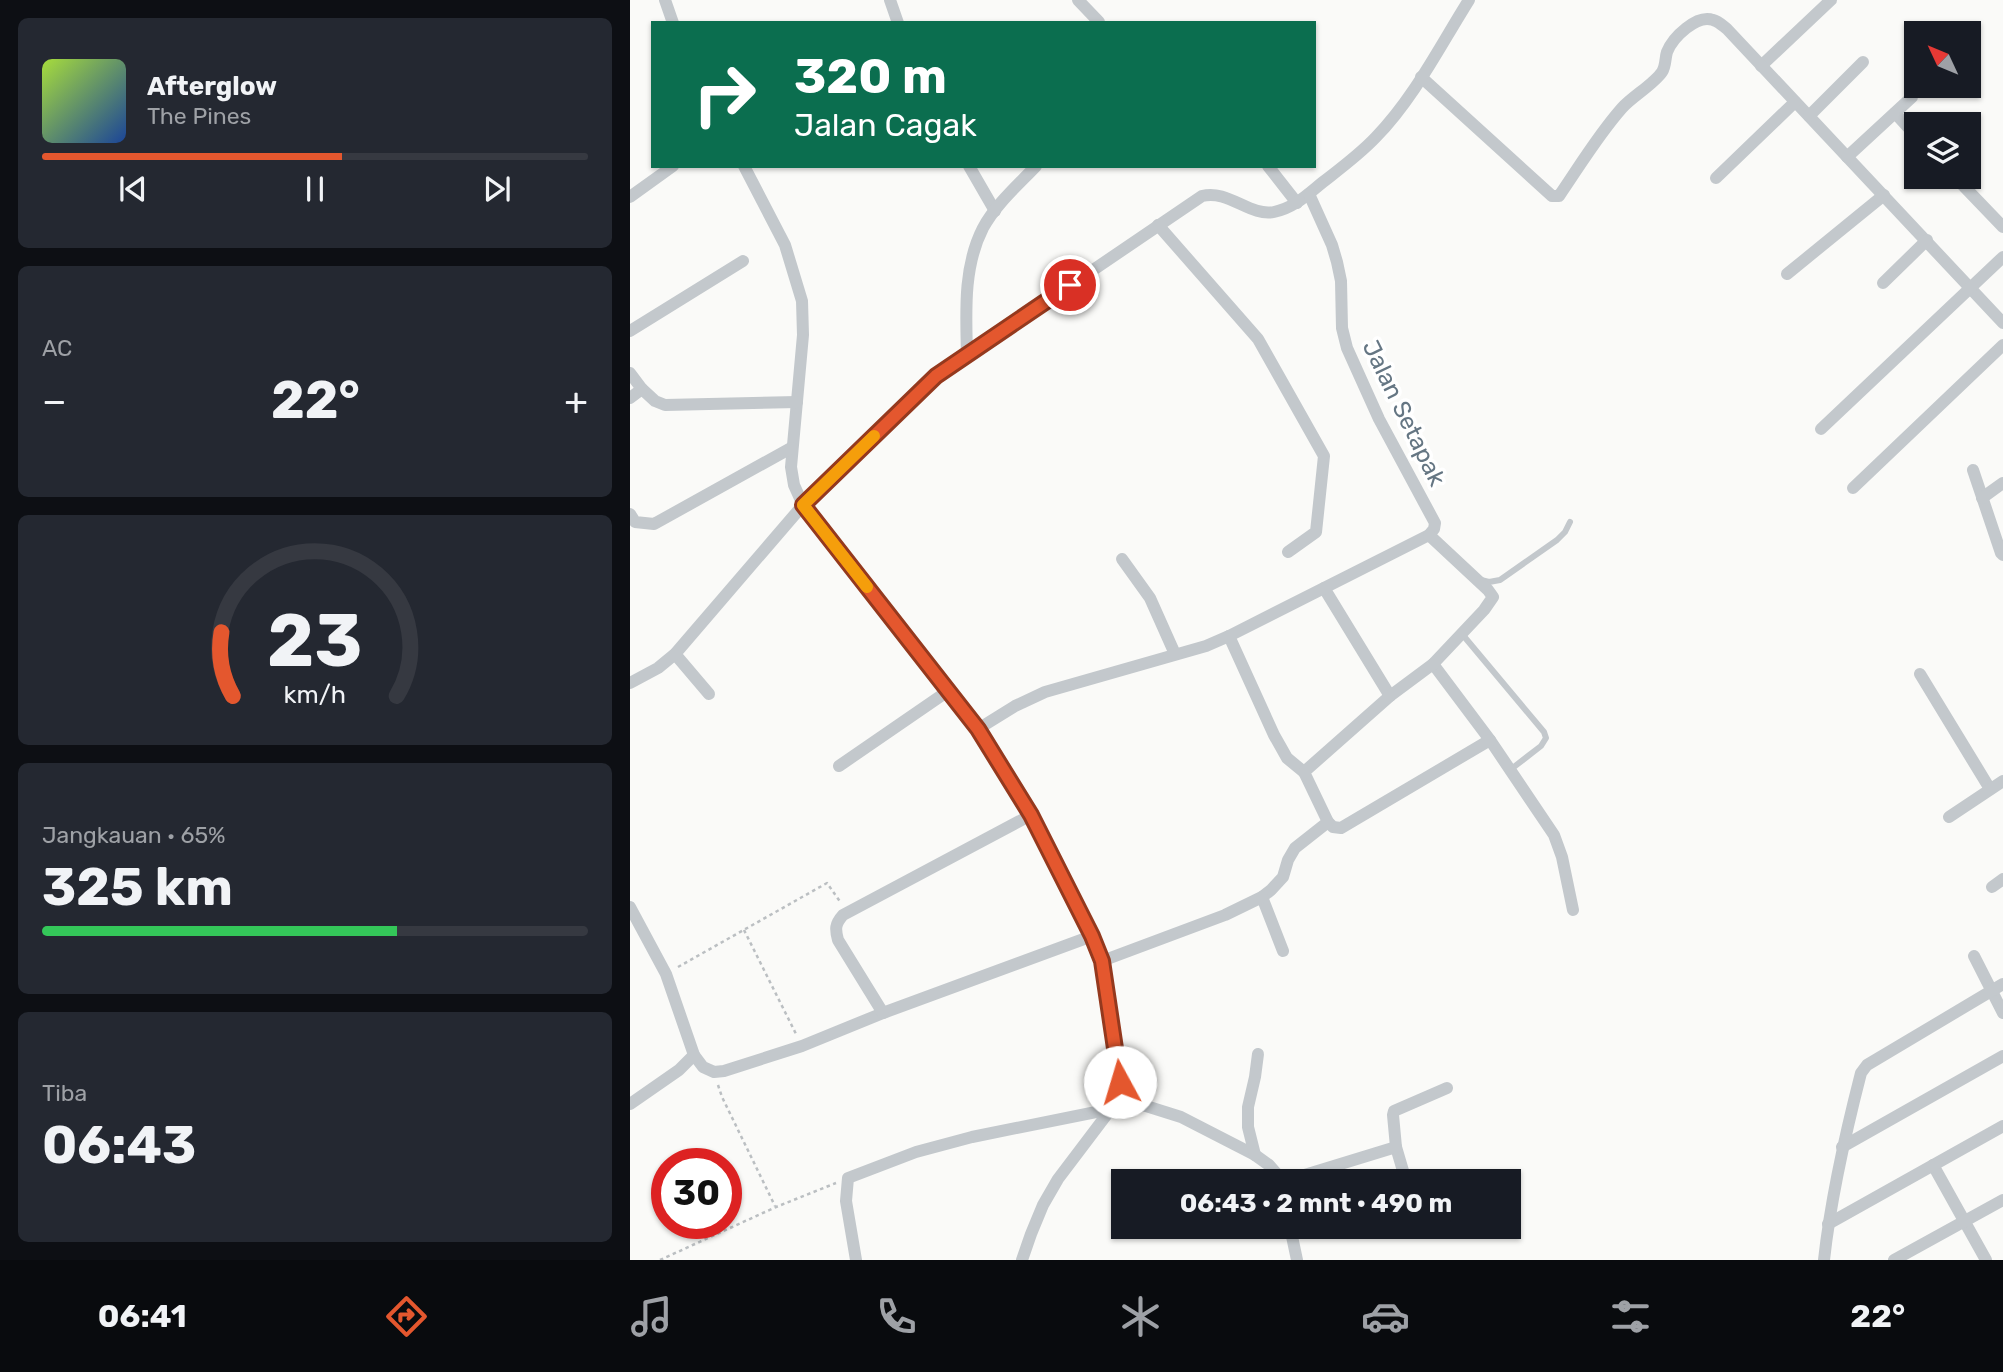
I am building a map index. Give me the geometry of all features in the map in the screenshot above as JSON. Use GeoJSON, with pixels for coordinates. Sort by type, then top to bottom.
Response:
{"type":"FeatureCollection","features":[{"type":"Feature","properties":{"kind":"street"},"geometry":{"type":"LineString","coordinates":[[665,0],[672,21]]}},
{"type":"Feature","properties":{"kind":"street"},"geometry":{"type":"LineString","coordinates":[[890,0],[897,21]]}},
{"type":"Feature","properties":{"kind":"street"},"geometry":{"type":"LineString","coordinates":[[1078,0],[1098,21]]}},
{"type":"Feature","properties":{"kind":"street"},"geometry":{"type":"LineString","coordinates":[[630,683],[658,668],[675,654],[803,505],[936,376],[1202,196],[1208,194],[1224,197],[1267,213],[1281,210],[1309,194],[1377,136],[1422,77],[1469,0]]}},
{"type":"Feature","properties":{"kind":"street"},"geometry":{"type":"LineString","coordinates":[[1761,66],[1804,27],[1825,2]]}},
{"type":"Feature","properties":{"kind":"street"},"geometry":{"type":"LineString","coordinates":[[1422,77],[1552,196],[1559,196],[1622,108],[1663,71],[1671,45],[1698,21],[1713,19],[1720,23],[1809,116],[2003,323]]}},
{"type":"Feature","properties":{"kind":"street"},"geometry":{"type":"LineString","coordinates":[[1809,116],[1863,62]]}},
{"type":"Feature","properties":{"kind":"street"},"geometry":{"type":"LineString","coordinates":[[1847,157],[1911,98]]}},
{"type":"Feature","properties":{"kind":"street"},"geometry":{"type":"LineString","coordinates":[[1716,178],[1795,102]]}},
{"type":"Feature","properties":{"kind":"street"},"geometry":{"type":"LineString","coordinates":[[1895,113],[1904,123]]}},
{"type":"Feature","properties":{"kind":"street"},"geometry":{"type":"LineString","coordinates":[[630,197],[670,168]]}},
{"type":"Feature","properties":{"kind":"street"},"geometry":{"type":"LineString","coordinates":[[745,168],[785,245],[802,301],[803,335],[791,467],[794,485],[803,505],[978,729],[1031,815],[1102,961],[1119,1069],[1119,1092],[1113,1106],[1058,1179],[1043,1205],[1023,1260]]}},
{"type":"Feature","properties":{"kind":"street"},"geometry":{"type":"LineString","coordinates":[[970,168],[995,211]]}},
{"type":"Feature","properties":{"kind":"street"},"geometry":{"type":"LineString","coordinates":[[967,355],[966,305],[971,262],[984,228],[995,211],[1034,168]]}},
{"type":"Feature","properties":{"kind":"street"},"geometry":{"type":"LineString","coordinates":[[1270,168],[1297,202]]}},
{"type":"Feature","properties":{"kind":"street"},"geometry":{"type":"LineString","coordinates":[[1967,189],[2003,227]]}},
{"type":"Feature","properties":{"kind":"street","name":"Jalan Setapak"},"geometry":{"type":"LineString","coordinates":[[1309,194],[1338,262],[1342,328],[1347,348],[1379,419],[1435,523],[1429,535]]}},
{"type":"Feature","properties":{"kind":"street"},"geometry":{"type":"LineString","coordinates":[[1787,274],[1884,195]]}},
{"type":"Feature","properties":{"kind":"street"},"geometry":{"type":"LineString","coordinates":[[1158,226],[1258,339],[1324,456],[1316,532],[1288,552]]}},
{"type":"Feature","properties":{"kind":"street"},"geometry":{"type":"LineString","coordinates":[[1883,283],[1927,240]]}},
{"type":"Feature","properties":{"kind":"street"},"geometry":{"type":"LineString","coordinates":[[1821,429],[2003,257]]}},
{"type":"Feature","properties":{"kind":"street"},"geometry":{"type":"LineString","coordinates":[[630,331],[743,261]]}},
{"type":"Feature","properties":{"kind":"street"},"geometry":{"type":"LineString","coordinates":[[1853,488],[2003,345]]}},
{"type":"Feature","properties":{"kind":"street"},"geometry":{"type":"LineString","coordinates":[[630,373],[655,401],[665,405],[797,402]]}},
{"type":"Feature","properties":{"kind":"street"},"geometry":{"type":"LineString","coordinates":[[630,398],[642,389]]}},
{"type":"Feature","properties":{"kind":"street"},"geometry":{"type":"LineString","coordinates":[[630,514],[635,522],[654,524],[792,448]]}},
{"type":"Feature","properties":{"kind":"street"},"geometry":{"type":"LineString","coordinates":[[1973,470],[2003,555]]}},
{"type":"Feature","properties":{"kind":"street"},"geometry":{"type":"LineString","coordinates":[[1982,498],[2003,482]]}},
{"type":"Feature","properties":{"kind":"street"},"geometry":{"type":"LineString","coordinates":[[978,729],[1015,706],[1045,692],[1206,646],[1429,535],[1493,597],[1433,664],[1390,696],[1304,772]]}},
{"type":"Feature","properties":{"kind":"street"},"geometry":{"type":"LineString","coordinates":[[1122,559],[1150,598],[1175,654]]}},
{"type":"Feature","properties":{"kind":"street"},"geometry":{"type":"LineString","coordinates":[[1324,588],[1390,696]]}},
{"type":"Feature","properties":{"kind":"street"},"geometry":{"type":"LineString","coordinates":[[1229,636],[1274,736],[1287,758],[1304,772],[1333,827],[1341,828],[1490,740]]}},
{"type":"Feature","properties":{"kind":"street"},"geometry":{"type":"LineString","coordinates":[[675,654],[709,694]]}},
{"type":"Feature","properties":{"kind":"street"},"geometry":{"type":"LineString","coordinates":[[1433,664],[1490,740],[1554,835],[1562,857],[1573,910]]}},
{"type":"Feature","properties":{"kind":"street"},"geometry":{"type":"LineString","coordinates":[[1920,674],[1990,789]]}},
{"type":"Feature","properties":{"kind":"street"},"geometry":{"type":"LineString","coordinates":[[839,766],[948,691]]}},
{"type":"Feature","properties":{"kind":"street"},"geometry":{"type":"LineString","coordinates":[[1949,817],[2003,781]]}},
{"type":"Feature","properties":{"kind":"street"},"geometry":{"type":"LineString","coordinates":[[883,1013],[838,940],[835,930],[837,922],[847,913],[1031,815]]}},
{"type":"Feature","properties":{"kind":"street"},"geometry":{"type":"LineString","coordinates":[[1102,961],[1225,915],[1262,897],[1283,877],[1288,860],[1296,848],[1328,822]]}},
{"type":"Feature","properties":{"kind":"street"},"geometry":{"type":"LineString","coordinates":[[1262,897],[1283,951]]}},
{"type":"Feature","properties":{"kind":"street"},"geometry":{"type":"LineString","coordinates":[[630,907],[666,974],[694,1055],[703,1067],[714,1072],[724,1072],[802,1046],[883,1013],[1092,936]]}},
{"type":"Feature","properties":{"kind":"street"},"geometry":{"type":"LineString","coordinates":[[1974,956],[2003,1013]]}},
{"type":"Feature","properties":{"kind":"street"},"geometry":{"type":"LineString","coordinates":[[1824,1260],[1842,1147],[1861,1073],[1867,1065],[2003,984]]}},
{"type":"Feature","properties":{"kind":"street"},"geometry":{"type":"LineString","coordinates":[[1255,1155],[1248,1127],[1248,1107],[1258,1054]]}},
{"type":"Feature","properties":{"kind":"street"},"geometry":{"type":"LineString","coordinates":[[630,1104],[679,1070],[694,1055]]}},
{"type":"Feature","properties":{"kind":"street"},"geometry":{"type":"LineString","coordinates":[[1842,1147],[2003,1056]]}},
{"type":"Feature","properties":{"kind":"street"},"geometry":{"type":"LineString","coordinates":[[1402,1169],[1396,1147],[1394,1111],[1447,1088]]}},
{"type":"Feature","properties":{"kind":"street"},"geometry":{"type":"LineString","coordinates":[[856,1260],[846,1202],[848,1178],[916,1152],[1113,1106],[1146,1106],[1172,1114],[1255,1155],[1272,1169]]}},
{"type":"Feature","properties":{"kind":"street"},"geometry":{"type":"LineString","coordinates":[[1828,1224],[2003,1126]]}},
{"type":"Feature","properties":{"kind":"street"},"geometry":{"type":"LineString","coordinates":[[1322,1169],[1396,1147]]}},
{"type":"Feature","properties":{"kind":"street"},"geometry":{"type":"LineString","coordinates":[[1933,1165],[1986,1260]]}},
{"type":"Feature","properties":{"kind":"street"},"geometry":{"type":"LineString","coordinates":[[1894,1260],[2003,1200]]}},
{"type":"Feature","properties":{"kind":"street"},"geometry":{"type":"LineString","coordinates":[[1293,1239],[1297,1260]]}},
{"type":"Feature","properties":{"kind":"lane"},"geometry":{"type":"LineString","coordinates":[[1476,579],[1489,582],[1500,580],[1558,540],[1570,523]]}},
{"type":"Feature","properties":{"kind":"lane"},"geometry":{"type":"LineString","coordinates":[[1462,634],[1544,732],[1546,738],[1541,746],[1510,771]]}},
{"type":"Feature","properties":{"kind":"path"},"geometry":{"type":"LineString","coordinates":[[666,974],[827,883],[847,913]]}},
{"type":"Feature","properties":{"kind":"path"},"geometry":{"type":"LineString","coordinates":[[744,929],[802,1046]]}},
{"type":"Feature","properties":{"kind":"path"},"geometry":{"type":"LineString","coordinates":[[714,1072],[722,1097],[776,1207]]}},
{"type":"Feature","properties":{"kind":"path"},"geometry":{"type":"LineString","coordinates":[[660,1260],[776,1207],[848,1178]]}},
{"type":"Feature","properties":{"kind":"slow traffic"},"geometry":{"type":"LineString","coordinates":[[867,587],[803,505],[874,436]]}},
{"type":"Feature","properties":{"kind":"route"},"geometry":{"type":"LineString","coordinates":[[1070,285],[936,376],[803,505],[978,729],[1031,815],[1102,961],[1120,1082]]}}]}
